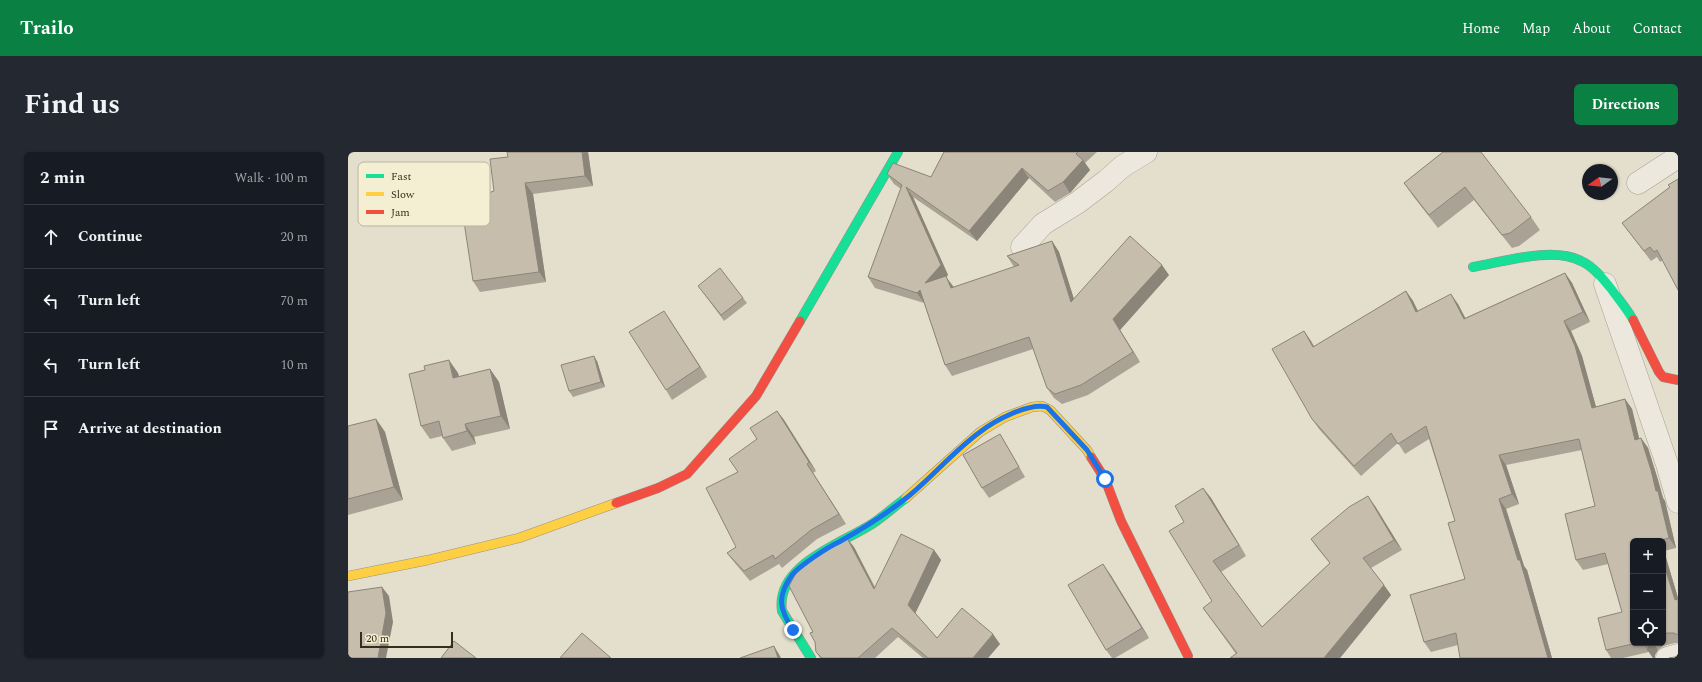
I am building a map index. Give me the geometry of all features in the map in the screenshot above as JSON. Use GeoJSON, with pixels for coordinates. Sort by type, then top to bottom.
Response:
{"type":"FeatureCollection","features":[{"type":"Feature","properties":{"kind":"street"},"geometry":{"type":"LineString","coordinates":[[348,576],[428,560],[519,538],[658,488],[686,474],[756,396],[898,152]]}},
{"type":"Feature","properties":{"kind":"street"},"geometry":{"type":"LineString","coordinates":[[1022,247],[1043,224],[1077,203],[1123,166],[1146,152]]}},
{"type":"Feature","properties":{"kind":"street"},"geometry":{"type":"LineString","coordinates":[[1638,183],[1678,157]]}},
{"type":"Feature","properties":{"kind":"street"},"geometry":{"type":"LineString","coordinates":[[1473,267],[1548,254],[1566,254],[1582,261],[1604,280],[1629,312],[1659,372],[1663,377],[1678,380]]}},
{"type":"Feature","properties":{"kind":"street"},"geometry":{"type":"LineString","coordinates":[[1604,280],[1667,464],[1678,502]]}},
{"type":"Feature","properties":{"kind":"street"},"geometry":{"type":"LineString","coordinates":[[811,658],[782,611],[781,604],[783,593],[793,574],[825,549],[871,524],[910,495],[980,432],[1005,417],[1032,407],[1042,406],[1050,410],[1087,450],[1105,479],[1120,521],[1188,656]]}},
{"type":"Feature","properties":{"kind":"street"},"geometry":{"type":"LineString","coordinates":[[1667,658],[1678,656]]}},
{"type":"Feature","properties":{"kind":"building"},"geometry":{"type":"Polygon","coordinates":[[[507,152],[582,152],[585,176],[525,183],[539,272],[473,281],[465,226],[490,226],[490,192],[494,191],[490,159],[508,157],[507,152]]]}},
{"type":"Feature","properties":{"kind":"building"},"geometry":{"type":"Polygon","coordinates":[[[944,152],[1078,152],[1076,154],[1083,160],[1063,182],[1048,191],[1022,168],[969,231],[906,187],[941,265],[925,283],[946,276],[951,288],[1019,265],[1007,256],[1052,241],[1071,302],[1130,236],[1162,265],[1113,319],[1133,352],[1081,385],[1055,394],[1047,388],[1029,337],[945,365],[920,290],[917,293],[868,277],[902,185],[887,174],[893,163],[931,177],[944,152]]]}},
{"type":"Feature","properties":{"kind":"building"},"geometry":{"type":"Polygon","coordinates":[[[1443,152],[1481,152],[1531,217],[1510,233],[1502,235],[1465,187],[1429,215],[1404,183],[1443,152]]]}},
{"type":"Feature","properties":{"kind":"building"},"geometry":{"type":"Polygon","coordinates":[[[1678,179],[1678,290],[1657,250],[1654,252],[1650,247],[1644,251],[1622,223],[1670,187],[1668,185],[1678,179]]]}},
{"type":"Feature","properties":{"kind":"building"},"geometry":{"type":"Polygon","coordinates":[[[720,268],[743,298],[721,315],[698,286],[720,268]]]}},
{"type":"Feature","properties":{"kind":"building"},"geometry":{"type":"Polygon","coordinates":[[[1565,273],[1583,312],[1564,321],[1575,346],[1592,408],[1625,399],[1635,440],[1641,438],[1656,491],[1658,491],[1669,538],[1630,538],[1630,645],[1606,650],[1598,618],[1622,612],[1605,553],[1576,560],[1565,514],[1595,506],[1579,439],[1499,455],[1512,494],[1499,499],[1518,560],[1520,560],[1548,658],[1460,658],[1456,633],[1424,642],[1410,595],[1465,579],[1448,523],[1455,521],[1426,426],[1398,444],[1391,433],[1354,466],[1312,419],[1272,349],[1304,331],[1313,347],[1406,291],[1416,312],[1451,294],[1464,319],[1565,273]]]}},
{"type":"Feature","properties":{"kind":"building"},"geometry":{"type":"Polygon","coordinates":[[[664,311],[700,367],[666,390],[629,332],[664,311]]]}},
{"type":"Feature","properties":{"kind":"building"},"geometry":{"type":"Polygon","coordinates":[[[594,356],[601,382],[569,391],[561,365],[594,356]]]}},
{"type":"Feature","properties":{"kind":"building"},"geometry":{"type":"Polygon","coordinates":[[[449,360],[453,378],[490,369],[501,416],[465,424],[467,431],[443,438],[439,421],[421,426],[409,374],[425,370],[424,366],[449,360]]]}},
{"type":"Feature","properties":{"kind":"building"},"geometry":{"type":"Polygon","coordinates":[[[777,411],[809,462],[807,464],[839,514],[811,530],[775,559],[773,555],[744,571],[727,553],[736,547],[706,488],[738,472],[729,459],[757,439],[750,428],[777,411]]]}},
{"type":"Feature","properties":{"kind":"building"},"geometry":{"type":"Polygon","coordinates":[[[376,419],[394,487],[348,499],[348,426],[376,419]]]}},
{"type":"Feature","properties":{"kind":"building"},"geometry":{"type":"Polygon","coordinates":[[[1000,434],[1019,467],[982,488],[963,455],[1000,434]]]}},
{"type":"Feature","properties":{"kind":"building"},"geometry":{"type":"Polygon","coordinates":[[[1203,488],[1239,545],[1213,561],[1262,627],[1330,563],[1311,539],[1349,507],[1368,496],[1394,540],[1363,558],[1384,585],[1324,658],[1230,658],[1237,653],[1203,608],[1212,601],[1169,531],[1184,522],[1175,506],[1203,488]]]}},
{"type":"Feature","properties":{"kind":"building"},"geometry":{"type":"Polygon","coordinates":[[[901,534],[934,550],[908,605],[937,638],[962,608],[993,634],[973,658],[928,658],[892,628],[858,658],[822,658],[816,652],[815,642],[810,633],[813,632],[789,586],[796,573],[825,550],[847,538],[874,589],[901,534]]]}},
{"type":"Feature","properties":{"kind":"building"},"geometry":{"type":"Polygon","coordinates":[[[1103,564],[1142,628],[1106,650],[1068,585],[1103,564]]]}},
{"type":"Feature","properties":{"kind":"building"},"geometry":{"type":"Polygon","coordinates":[[[1666,571],[1675,600],[1678,599],[1678,635],[1666,633],[1666,571]]]}},
{"type":"Feature","properties":{"kind":"building"},"geometry":{"type":"Polygon","coordinates":[[[382,587],[386,613],[378,658],[348,658],[348,592],[382,587]]]}},
{"type":"Feature","properties":{"kind":"building"},"geometry":{"type":"Polygon","coordinates":[[[582,633],[611,658],[560,658],[582,633]]]}},
{"type":"Feature","properties":{"kind":"building"},"geometry":{"type":"Polygon","coordinates":[[[454,641],[476,658],[441,658],[454,641]]]}},
{"type":"Feature","properties":{"kind":"building"},"geometry":{"type":"Polygon","coordinates":[[[774,646],[778,658],[740,658],[774,646]]]}},
{"type":"Feature","properties":{"kind":"traffic: fast"},"geometry":{"type":"LineString","coordinates":[[800,321],[898,152]]}},
{"type":"Feature","properties":{"kind":"traffic: fast"},"geometry":{"type":"LineString","coordinates":[[1473,267],[1528,256],[1557,255],[1570,257],[1590,266],[1612,290],[1633,320]]}},
{"type":"Feature","properties":{"kind":"traffic: fast"},"geometry":{"type":"LineString","coordinates":[[811,658],[782,611],[783,595],[789,581],[799,569],[813,558],[872,524],[906,498]]}},
{"type":"Feature","properties":{"kind":"traffic: slow"},"geometry":{"type":"LineString","coordinates":[[906,498],[980,432],[1005,417],[1032,407],[1042,406],[1050,410],[1087,450],[1091,457]]}},
{"type":"Feature","properties":{"kind":"traffic: slow"},"geometry":{"type":"LineString","coordinates":[[348,576],[428,560],[519,538],[616,503]]}},
{"type":"Feature","properties":{"kind":"traffic: jam"},"geometry":{"type":"LineString","coordinates":[[1633,320],[1659,372],[1663,377],[1678,380]]}},
{"type":"Feature","properties":{"kind":"traffic: jam"},"geometry":{"type":"LineString","coordinates":[[616,503],[658,488],[687,474],[756,396],[800,321]]}},
{"type":"Feature","properties":{"kind":"traffic: jam"},"geometry":{"type":"LineString","coordinates":[[1091,457],[1105,479],[1121,521],[1188,656]]}},
{"type":"Feature","properties":{"kind":"route"},"geometry":{"type":"LineString","coordinates":[[793,630],[785,618],[781,604],[783,593],[793,574],[825,549],[871,524],[910,495],[980,432],[1005,417],[1032,407],[1047,407],[1087,450],[1105,479]]}}]}
